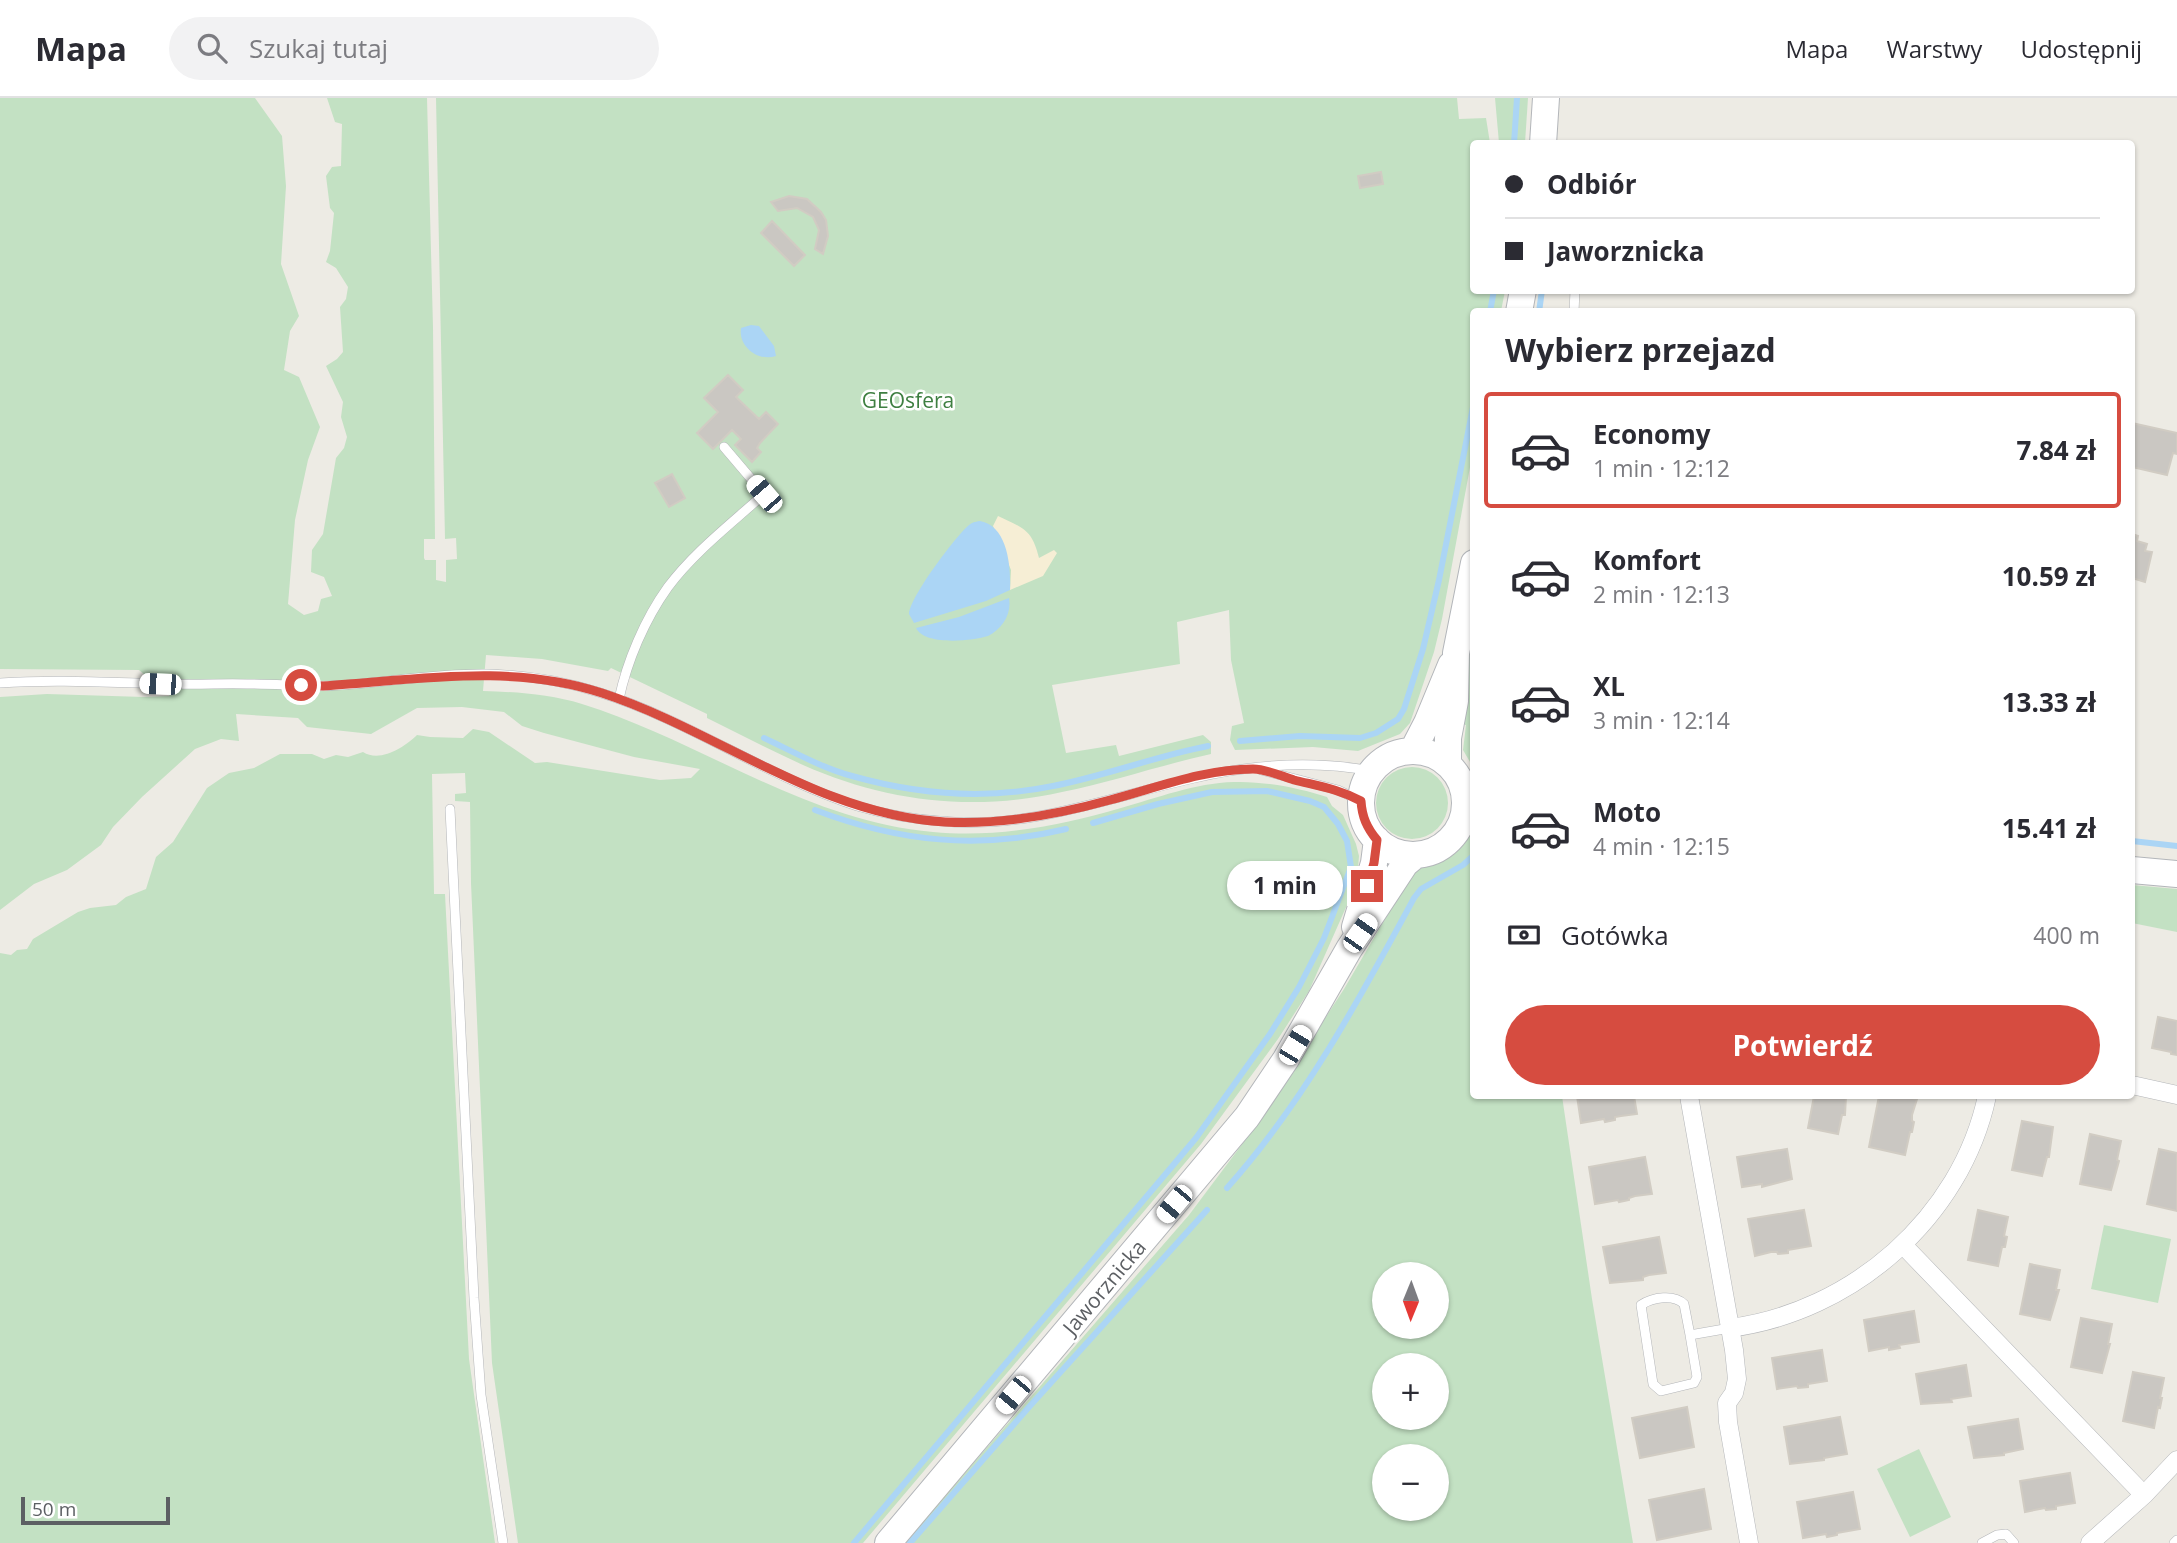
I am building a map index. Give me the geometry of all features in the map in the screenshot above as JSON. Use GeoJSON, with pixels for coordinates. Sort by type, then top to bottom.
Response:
{"type":"FeatureCollection","features":[{"type":"Feature","properties":{"kind":"street"},"geometry":{"type":"LineString","coordinates":[[1543,140],[1546,98]]}},
{"type":"Feature","properties":{"kind":"street"},"geometry":{"type":"LineString","coordinates":[[1448,764],[1448,738],[1455,701],[1456,653],[1470,583]]}},
{"type":"Feature","properties":{"kind":"street"},"geometry":{"type":"LineString","coordinates":[[1413,750],[1456,653]]}},
{"type":"Feature","properties":{"kind":"street"},"geometry":{"type":"LineString","coordinates":[[1413,750],[1436,755],[1448,764],[1468,790],[1466,825],[1443,846],[1428,853],[1416,855],[1390,850],[1377,840],[1368,829],[1361,801],[1364,786],[1381,761],[1413,750]]}},
{"type":"Feature","properties":{"kind":"street","name":"Jaworznicka"},"geometry":{"type":"LineString","coordinates":[[1349,949],[1374,863],[1377,840]]}},
{"type":"Feature","properties":{"kind":"street","name":"Jaworznicka"},"geometry":{"type":"LineString","coordinates":[[888,1543],[1247,1117],[1298,1040],[1349,949],[1405,864],[1416,855]]}},
{"type":"Feature","properties":{"kind":"street"},"geometry":{"type":"LineString","coordinates":[[2135,870],[2177,874]]}},
{"type":"Feature","properties":{"kind":"street"},"geometry":{"type":"LineString","coordinates":[[2135,1086],[2177,1095]]}},
{"type":"Feature","properties":{"kind":"street"},"geometry":{"type":"LineString","coordinates":[[1690,1099],[1737,1379],[1734,1393],[1727,1403],[1728,1422],[1749,1543]]}},
{"type":"Feature","properties":{"kind":"street"},"geometry":{"type":"LineString","coordinates":[[1730,1328],[1771,1321],[1808,1308],[1848,1287],[1904,1246],[1947,1191],[1963,1161],[1985,1099]]}},
{"type":"Feature","properties":{"kind":"street"},"geometry":{"type":"LineString","coordinates":[[1904,1246],[2144,1495]]}},
{"type":"Feature","properties":{"kind":"street"},"geometry":{"type":"LineString","coordinates":[[2090,1543],[2144,1495],[2177,1461]]}},
{"type":"Feature","properties":{"kind":"lane"},"geometry":{"type":"LineString","coordinates":[[619,699],[623,681],[652,612],[670,585],[704,548],[764,494],[724,447]]}},
{"type":"Feature","properties":{"kind":"lane"},"geometry":{"type":"LineString","coordinates":[[0,683],[71,680],[182,685],[323,686],[488,674],[557,682],[637,705],[786,777],[859,807],[901,817],[944,822],[1010,820],[1052,814],[1229,771],[1310,764],[1342,765],[1372,771]]}},
{"type":"Feature","properties":{"kind":"lane"},"geometry":{"type":"LineString","coordinates":[[1256,769],[1338,790],[1361,801]]}},
{"type":"Feature","properties":{"kind":"lane"},"geometry":{"type":"LineString","coordinates":[[450,809],[481,1395],[503,1543]]}},
{"type":"Feature","properties":{"kind":"lane"},"geometry":{"type":"LineString","coordinates":[[1675,1297],[1682,1300],[1690,1335],[1697,1377],[1694,1383],[1657,1390],[1653,1384],[1641,1305],[1647,1301],[1675,1297]]}},
{"type":"Feature","properties":{"kind":"lane"},"geometry":{"type":"LineString","coordinates":[[1690,1335],[1730,1328]]}},
{"type":"Feature","properties":{"kind":"lane"},"geometry":{"type":"LineString","coordinates":[[1982,1543],[1997,1535],[2006,1534],[2014,1543]]}},
{"type":"Feature","properties":{"kind":"green space","name":"GEOsfera"},"geometry":{"type":"Polygon","coordinates":[[[0,98],[255,98],[282,136],[286,186],[281,264],[299,316],[290,331],[284,370],[299,377],[320,427],[308,460],[295,520],[288,604],[304,615],[318,611],[321,599],[332,596],[324,577],[311,572],[312,550],[323,534],[336,458],[344,448],[347,437],[341,417],[343,402],[326,366],[343,352],[340,307],[346,299],[348,287],[336,268],[326,262],[330,251],[334,213],[330,208],[326,176],[332,167],[341,166],[342,124],[335,122],[327,98],[427,98],[435,539],[424,539],[424,558],[436,560],[436,580],[446,582],[446,560],[457,559],[456,538],[445,539],[436,98],[1457,98],[1459,119],[1486,118],[1490,140],[1470,140],[1470,294],[1504,294],[1502,308],[1470,308],[1470,467],[1434,652],[1410,723],[1400,734],[1358,751],[1313,747],[1235,750],[1230,740],[1232,726],[1244,723],[1231,660],[1229,610],[1177,622],[1180,664],[1052,685],[1066,753],[1116,745],[1119,756],[1203,735],[1211,742],[1211,754],[1081,788],[996,801],[931,800],[866,788],[834,778],[791,759],[707,718],[707,714],[611,668],[608,671],[542,659],[486,655],[483,691],[545,696],[582,704],[669,738],[797,796],[841,813],[886,825],[933,832],[1004,832],[1098,814],[1191,788],[1245,782],[1281,786],[1327,797],[1332,806],[1343,815],[1356,844],[1358,868],[1347,905],[1309,991],[1278,1039],[1201,1144],[863,1543],[518,1543],[492,1363],[471,883],[470,802],[455,801],[455,794],[466,793],[465,773],[432,774],[434,894],[445,894],[469,1359],[495,1543],[0,1543],[0,953],[11,955],[17,950],[27,949],[33,939],[78,912],[116,905],[126,897],[146,889],[156,857],[173,842],[207,788],[229,773],[254,768],[280,754],[312,754],[324,759],[336,755],[348,757],[363,752],[377,756],[399,749],[417,735],[463,738],[473,729],[489,732],[535,763],[547,762],[660,780],[691,778],[700,769],[634,757],[544,733],[522,726],[504,712],[462,707],[417,708],[371,734],[307,727],[298,718],[236,714],[239,741],[221,739],[195,749],[142,797],[113,827],[101,845],[67,870],[34,884],[0,910],[0,697],[47,694],[170,696],[139,670],[0,669],[0,98]]]}},
{"type":"Feature","properties":{"kind":"green space"},"geometry":{"type":"Polygon","coordinates":[[[1495,98],[1528,98],[1525,140],[1499,140],[1495,98]]]}},
{"type":"Feature","properties":{"kind":"green space"},"geometry":{"type":"Polygon","coordinates":[[[1470,639],[1470,762],[1463,750],[1466,725],[1456,723],[1470,639]]]}},
{"type":"Feature","properties":{"kind":"green space"},"geometry":{"type":"Polygon","coordinates":[[[1419,767],[1438,777],[1446,789],[1446,817],[1438,829],[1426,837],[1405,839],[1386,829],[1378,817],[1376,796],[1386,777],[1398,769],[1419,767]]]}},
{"type":"Feature","properties":{"kind":"green space"},"geometry":{"type":"Polygon","coordinates":[[[1470,835],[1470,1099],[1562,1099],[1592,1299],[1633,1543],[904,1543],[1189,1215],[1249,1135],[1344,989],[1392,907],[1410,868],[1448,855],[1470,835]]]}},
{"type":"Feature","properties":{"kind":"green space"},"geometry":{"type":"Polygon","coordinates":[[[2135,885],[2177,889],[2177,932],[2135,924],[2135,885]]]}},
{"type":"Feature","properties":{"kind":"green space"},"geometry":{"type":"Polygon","coordinates":[[[2104,1225],[2171,1239],[2158,1303],[2091,1289],[2104,1225]]]}},
{"type":"Feature","properties":{"kind":"green space"},"geometry":{"type":"Polygon","coordinates":[[[1919,1449],[1951,1517],[1910,1537],[1877,1469],[1919,1449]]]}},
{"type":"Feature","properties":{"kind":"sand"},"geometry":{"type":"Polygon","coordinates":[[[998,516],[1030,535],[1039,558],[1054,550],[1057,553],[1043,576],[1010,590],[1011,570],[993,526],[998,516]]]}},
{"type":"Feature","properties":{"kind":"water"},"geometry":{"type":"Polygon","coordinates":[[[759,326],[774,346],[776,356],[763,357],[746,347],[741,328],[759,326]]]}},
{"type":"Feature","properties":{"kind":"water"},"geometry":{"type":"Polygon","coordinates":[[[980,521],[989,524],[1002,539],[1010,570],[1010,590],[986,601],[914,623],[909,614],[911,606],[925,582],[962,532],[972,523],[980,521]]]}},
{"type":"Feature","properties":{"kind":"water"},"geometry":{"type":"Polygon","coordinates":[[[1009,598],[1009,610],[1005,620],[988,636],[939,640],[921,634],[916,628],[959,617],[1009,598]]]}},
{"type":"Feature","properties":{"kind":"building"},"geometry":{"type":"Polygon","coordinates":[[[1381,172],[1383,184],[1360,188],[1358,176],[1381,172]]]}},
{"type":"Feature","properties":{"kind":"building"},"geometry":{"type":"Polygon","coordinates":[[[789,196],[807,199],[826,220],[828,236],[823,254],[815,249],[819,230],[813,217],[797,208],[778,211],[771,202],[789,196]]]}},
{"type":"Feature","properties":{"kind":"building"},"geometry":{"type":"Polygon","coordinates":[[[772,221],[805,255],[794,266],[761,233],[772,221]]]}},
{"type":"Feature","properties":{"kind":"building"},"geometry":{"type":"Polygon","coordinates":[[[728,375],[743,390],[736,397],[759,419],[766,412],[778,424],[760,443],[757,448],[761,452],[752,462],[735,445],[741,439],[732,430],[713,449],[697,433],[718,412],[704,398],[728,375]]]}},
{"type":"Feature","properties":{"kind":"building"},"geometry":{"type":"Polygon","coordinates":[[[2135,424],[2177,433],[2177,454],[2173,453],[2167,475],[2135,468],[2135,424]]]}},
{"type":"Feature","properties":{"kind":"building"},"geometry":{"type":"Polygon","coordinates":[[[672,474],[685,498],[669,507],[655,483],[672,474]]]}},
{"type":"Feature","properties":{"kind":"building"},"geometry":{"type":"Polygon","coordinates":[[[2135,535],[2138,536],[2137,541],[2147,544],[2145,551],[2152,552],[2145,582],[2135,579],[2135,535]]]}},
{"type":"Feature","properties":{"kind":"building"},"geometry":{"type":"Polygon","coordinates":[[[2158,1017],[2177,1021],[2177,1055],[2152,1048],[2158,1017]]]}},
{"type":"Feature","properties":{"kind":"building"},"geometry":{"type":"Polygon","coordinates":[[[1577,1099],[1634,1099],[1637,1114],[1615,1117],[1615,1120],[1605,1122],[1604,1119],[1581,1123],[1577,1099]]]}},
{"type":"Feature","properties":{"kind":"building"},"geometry":{"type":"Polygon","coordinates":[[[1813,1099],[1846,1099],[1845,1115],[1842,1115],[1838,1134],[1808,1128],[1813,1099]]]}},
{"type":"Feature","properties":{"kind":"building"},"geometry":{"type":"Polygon","coordinates":[[[1878,1099],[1917,1099],[1905,1155],[1869,1147],[1878,1099]]]}},
{"type":"Feature","properties":{"kind":"building"},"geometry":{"type":"Polygon","coordinates":[[[2022,1121],[2053,1127],[2049,1157],[2042,1176],[2012,1170],[2022,1121]]]}},
{"type":"Feature","properties":{"kind":"building"},"geometry":{"type":"Polygon","coordinates":[[[2090,1134],[2121,1141],[2111,1190],[2080,1184],[2090,1134]]]}},
{"type":"Feature","properties":{"kind":"building"},"geometry":{"type":"Polygon","coordinates":[[[1787,1149],[1792,1179],[1762,1187],[1762,1184],[1742,1187],[1737,1157],[1787,1149]]]}},
{"type":"Feature","properties":{"kind":"building"},"geometry":{"type":"Polygon","coordinates":[[[2159,1149],[2177,1153],[2177,1211],[2147,1204],[2159,1149]]]}},
{"type":"Feature","properties":{"kind":"building"},"geometry":{"type":"Polygon","coordinates":[[[1645,1157],[1652,1194],[1619,1202],[1595,1204],[1589,1167],[1645,1157]]]}},
{"type":"Feature","properties":{"kind":"building"},"geometry":{"type":"Polygon","coordinates":[[[1804,1210],[1811,1246],[1788,1250],[1788,1253],[1771,1252],[1755,1256],[1748,1219],[1804,1210]]]}},
{"type":"Feature","properties":{"kind":"building"},"geometry":{"type":"Polygon","coordinates":[[[1978,1210],[2008,1217],[2005,1247],[2002,1247],[1998,1266],[1968,1260],[1978,1210]]]}},
{"type":"Feature","properties":{"kind":"building"},"geometry":{"type":"Polygon","coordinates":[[[1659,1237],[1666,1273],[1649,1275],[1643,1277],[1643,1280],[1610,1283],[1603,1247],[1659,1237]]]}},
{"type":"Feature","properties":{"kind":"building"},"geometry":{"type":"Polygon","coordinates":[[[2030,1264],[2060,1270],[2056,1290],[2059,1290],[2050,1320],[2020,1314],[2030,1264]]]}},
{"type":"Feature","properties":{"kind":"building"},"geometry":{"type":"Polygon","coordinates":[[[1914,1311],[1919,1342],[1899,1345],[1900,1348],[1889,1350],[1889,1347],[1869,1351],[1864,1320],[1914,1311]]]}},
{"type":"Feature","properties":{"kind":"building"},"geometry":{"type":"Polygon","coordinates":[[[2081,1318],[2112,1324],[2102,1373],[2071,1367],[2081,1318]]]}},
{"type":"Feature","properties":{"kind":"building"},"geometry":{"type":"Polygon","coordinates":[[[1822,1350],[1827,1381],[1808,1384],[1808,1387],[1777,1389],[1772,1358],[1822,1350]]]}},
{"type":"Feature","properties":{"kind":"building"},"geometry":{"type":"Polygon","coordinates":[[[1966,1365],[1971,1396],[1951,1399],[1952,1402],[1921,1404],[1916,1374],[1966,1365]]]}},
{"type":"Feature","properties":{"kind":"building"},"geometry":{"type":"Polygon","coordinates":[[[2133,1372],[2164,1378],[2154,1428],[2123,1421],[2133,1372]]]}},
{"type":"Feature","properties":{"kind":"building"},"geometry":{"type":"Polygon","coordinates":[[[1687,1407],[1694,1447],[1640,1458],[1632,1418],[1687,1407]]]}},
{"type":"Feature","properties":{"kind":"building"},"geometry":{"type":"Polygon","coordinates":[[[1840,1417],[1847,1454],[1790,1464],[1784,1427],[1840,1417]]]}},
{"type":"Feature","properties":{"kind":"building"},"geometry":{"type":"Polygon","coordinates":[[[2018,1419],[2023,1449],[2004,1455],[1974,1458],[1968,1427],[2018,1419]]]}},
{"type":"Feature","properties":{"kind":"building"},"geometry":{"type":"Polygon","coordinates":[[[2070,1473],[2075,1503],[2056,1506],[2056,1509],[2025,1512],[2020,1481],[2070,1473]]]}},
{"type":"Feature","properties":{"kind":"building"},"geometry":{"type":"Polygon","coordinates":[[[1704,1489],[1711,1529],[1657,1540],[1649,1500],[1704,1489]]]}},
{"type":"Feature","properties":{"kind":"building"},"geometry":{"type":"Polygon","coordinates":[[[1853,1492],[1860,1529],[1827,1537],[1826,1534],[1803,1538],[1797,1502],[1853,1492]]]}},
{"type":"Feature","properties":{"kind":"waterway"},"geometry":{"type":"LineString","coordinates":[[1514,140],[1517,98]]}},
{"type":"Feature","properties":{"kind":"waterway"},"geometry":{"type":"LineString","coordinates":[[1491,308],[1493,294]]}},
{"type":"Feature","properties":{"kind":"waterway"},"geometry":{"type":"LineString","coordinates":[[1540,308],[1541,294]]}},
{"type":"Feature","properties":{"kind":"waterway"},"geometry":{"type":"LineString","coordinates":[[1240,741],[1300,736],[1360,738],[1376,733],[1398,719],[1404,709],[1423,649],[1470,422]]}},
{"type":"Feature","properties":{"kind":"waterway"},"geometry":{"type":"LineString","coordinates":[[764,738],[818,764],[852,776],[902,788],[977,794],[1053,786],[1208,746]]}},
{"type":"Feature","properties":{"kind":"waterway"},"geometry":{"type":"LineString","coordinates":[[854,1543],[1196,1138],[1270,1034],[1299,987],[1324,938],[1351,867],[1347,841],[1324,807],[1267,791],[1212,792],[1093,823]]}},
{"type":"Feature","properties":{"kind":"waterway"},"geometry":{"type":"LineString","coordinates":[[815,810],[877,829],[939,839],[1002,839],[1066,829]]}},
{"type":"Feature","properties":{"kind":"waterway"},"geometry":{"type":"LineString","coordinates":[[2135,841],[2177,846]]}},
{"type":"Feature","properties":{"kind":"waterway"},"geometry":{"type":"LineString","coordinates":[[1227,1188],[1255,1155],[1306,1085],[1414,898],[1421,889],[1470,859]]}},
{"type":"Feature","properties":{"kind":"waterway"},"geometry":{"type":"LineString","coordinates":[[910,1543],[1207,1210]]}},
{"type":"Feature","properties":{"kind":"route"},"geometry":{"type":"LineString","coordinates":[[301,685],[323,686],[488,674],[557,682],[600,692],[637,705],[786,777],[859,807],[901,817],[944,822],[1038,817],[1192,778],[1256,769],[1338,790],[1361,801],[1368,829],[1377,840],[1367,886]]}}]}
